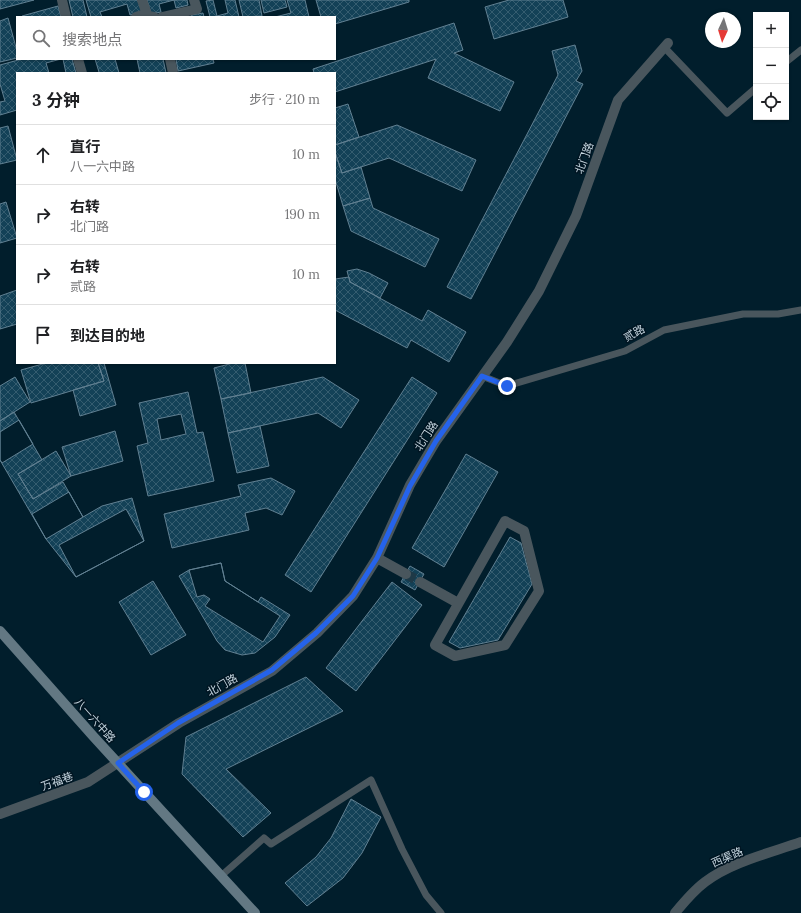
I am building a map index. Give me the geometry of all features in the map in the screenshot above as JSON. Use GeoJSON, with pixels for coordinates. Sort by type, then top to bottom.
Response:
{"type":"FeatureCollection","features":[{"type":"Feature","properties":{"kind":"main road","name":"八一六中路"},"geometry":{"type":"LineString","coordinates":[[0,631],[255,913]]}},
{"type":"Feature","properties":{"kind":"street"},"geometry":{"type":"LineString","coordinates":[[62,0],[66,16]]}},
{"type":"Feature","properties":{"kind":"street"},"geometry":{"type":"LineString","coordinates":[[142,0],[146,16]]}},
{"type":"Feature","properties":{"kind":"street"},"geometry":{"type":"LineString","coordinates":[[166,16],[197,9],[194,0]]}},
{"type":"Feature","properties":{"kind":"street","name":"北门路"},"geometry":{"type":"LineString","coordinates":[[118,763],[178,723],[272,670],[316,633],[353,596],[377,558],[410,486],[436,441],[507,342],[539,291],[576,216],[618,100],[666,45]]}},
{"type":"Feature","properties":{"kind":"street"},"geometry":{"type":"LineString","coordinates":[[78,60],[82,72]]}},
{"type":"Feature","properties":{"kind":"street"},"geometry":{"type":"LineString","coordinates":[[170,60],[173,72]]}},
{"type":"Feature","properties":{"kind":"street"},"geometry":{"type":"LineString","coordinates":[[505,521],[524,531],[539,591],[505,645],[455,656],[435,645],[458,603],[505,521]]}},
{"type":"Feature","properties":{"kind":"street"},"geometry":{"type":"LineString","coordinates":[[377,558],[406,574]]}},
{"type":"Feature","properties":{"kind":"street"},"geometry":{"type":"LineString","coordinates":[[420,582],[458,603]]}},
{"type":"Feature","properties":{"kind":"street","name":"万福巷"},"geometry":{"type":"LineString","coordinates":[[0,814],[88,782],[118,763]]}},
{"type":"Feature","properties":{"kind":"street","name":"西渠路"},"geometry":{"type":"LineString","coordinates":[[675,913],[688,897],[704,882],[719,873],[755,858],[801,842]]}},
{"type":"Feature","properties":{"kind":"lane"},"geometry":{"type":"LineString","coordinates":[[666,45],[727,113],[753,91]]}},
{"type":"Feature","properties":{"kind":"lane"},"geometry":{"type":"LineString","coordinates":[[789,60],[801,50]]}},
{"type":"Feature","properties":{"kind":"lane","name":"贰路"},"geometry":{"type":"LineString","coordinates":[[482,376],[507,386],[625,351],[664,330],[743,314],[778,314],[801,310]]}},
{"type":"Feature","properties":{"kind":"lane"},"geometry":{"type":"LineString","coordinates":[[221,876],[264,838],[271,844],[371,780],[402,849],[426,895],[441,913]]}},
{"type":"Feature","properties":{"kind":"building"},"geometry":{"type":"Polygon","coordinates":[[[0,0],[34,0],[0,9],[0,0]]]}},
{"type":"Feature","properties":{"kind":"building"},"geometry":{"type":"Polygon","coordinates":[[[69,0],[83,0],[87,16],[73,16],[69,0]]]}},
{"type":"Feature","properties":{"kind":"building"},"geometry":{"type":"Polygon","coordinates":[[[86,0],[139,0],[142,12],[130,15],[127,4],[100,12],[102,16],[91,16],[86,0]]]}},
{"type":"Feature","properties":{"kind":"building"},"geometry":{"type":"Polygon","coordinates":[[[147,0],[174,0],[159,4],[161,12],[151,14],[147,0]]]}},
{"type":"Feature","properties":{"kind":"building"},"geometry":{"type":"Polygon","coordinates":[[[174,0],[187,0],[188,5],[176,8],[174,0]]]}},
{"type":"Feature","properties":{"kind":"building"},"geometry":{"type":"Polygon","coordinates":[[[213,0],[217,16],[210,16],[206,1],[213,0]]]}},
{"type":"Feature","properties":{"kind":"building"},"geometry":{"type":"Polygon","coordinates":[[[225,0],[235,0],[239,16],[217,16],[228,13],[225,0]]]}},
{"type":"Feature","properties":{"kind":"building"},"geometry":{"type":"Polygon","coordinates":[[[239,0],[259,0],[262,16],[243,16],[239,0]]]}},
{"type":"Feature","properties":{"kind":"building"},"geometry":{"type":"Polygon","coordinates":[[[261,0],[285,0],[287,7],[264,13],[261,0]]]}},
{"type":"Feature","properties":{"kind":"building"},"geometry":{"type":"Polygon","coordinates":[[[287,0],[305,0],[309,16],[279,16],[291,13],[287,0]]]}},
{"type":"Feature","properties":{"kind":"building"},"geometry":{"type":"Polygon","coordinates":[[[316,0],[409,0],[409,2],[336,24],[336,16],[321,16],[316,0]]]}},
{"type":"Feature","properties":{"kind":"building"},"geometry":{"type":"Polygon","coordinates":[[[509,0],[563,0],[568,17],[494,39],[485,7],[509,0]]]}},
{"type":"Feature","properties":{"kind":"building"},"geometry":{"type":"Polygon","coordinates":[[[58,6],[61,16],[22,16],[58,6]]]}},
{"type":"Feature","properties":{"kind":"building"},"geometry":{"type":"Polygon","coordinates":[[[203,13],[204,16],[192,16],[203,13]]]}},
{"type":"Feature","properties":{"kind":"building"},"geometry":{"type":"Polygon","coordinates":[[[8,18],[16,47],[16,58],[0,62],[0,21],[8,18]]]}},
{"type":"Feature","properties":{"kind":"building"},"geometry":{"type":"Polygon","coordinates":[[[454,23],[463,50],[454,53],[514,82],[500,111],[428,78],[436,59],[336,92],[336,72],[314,72],[313,69],[454,23]]]}},
{"type":"Feature","properties":{"kind":"building"},"geometry":{"type":"Polygon","coordinates":[[[575,45],[582,71],[576,81],[583,84],[471,299],[447,287],[558,75],[552,51],[575,45]]]}},
{"type":"Feature","properties":{"kind":"building"},"geometry":{"type":"Polygon","coordinates":[[[18,60],[57,60],[46,63],[49,72],[16,72],[16,110],[0,115],[0,102],[5,101],[0,84],[0,65],[18,60]]]}},
{"type":"Feature","properties":{"kind":"building"},"geometry":{"type":"Polygon","coordinates":[[[63,60],[72,60],[76,72],[66,72],[63,60]]]}},
{"type":"Feature","properties":{"kind":"building"},"geometry":{"type":"Polygon","coordinates":[[[95,60],[115,60],[119,72],[99,72],[95,60]]]}},
{"type":"Feature","properties":{"kind":"building"},"geometry":{"type":"Polygon","coordinates":[[[137,60],[163,60],[166,72],[140,72],[137,60]]]}},
{"type":"Feature","properties":{"kind":"building"},"geometry":{"type":"Polygon","coordinates":[[[176,60],[213,60],[214,63],[178,71],[176,60]]]}},
{"type":"Feature","properties":{"kind":"building"},"geometry":{"type":"Polygon","coordinates":[[[348,104],[359,137],[336,145],[336,108],[348,104]]]}},
{"type":"Feature","properties":{"kind":"building"},"geometry":{"type":"Polygon","coordinates":[[[397,125],[476,160],[462,191],[389,158],[342,173],[336,155],[336,145],[397,125]]]}},
{"type":"Feature","properties":{"kind":"building"},"geometry":{"type":"Polygon","coordinates":[[[8,126],[16,160],[0,164],[0,128],[8,126]]]}},
{"type":"Feature","properties":{"kind":"building"},"geometry":{"type":"Polygon","coordinates":[[[336,155],[342,173],[361,167],[370,198],[343,206],[336,182],[336,155]]]}},
{"type":"Feature","properties":{"kind":"building"},"geometry":{"type":"Polygon","coordinates":[[[370,198],[373,208],[439,239],[425,267],[351,231],[343,206],[370,198]]]}},
{"type":"Feature","properties":{"kind":"building"},"geometry":{"type":"Polygon","coordinates":[[[6,202],[16,238],[0,243],[0,204],[6,202]]]}},
{"type":"Feature","properties":{"kind":"building"},"geometry":{"type":"Polygon","coordinates":[[[357,269],[369,273],[388,283],[380,298],[350,282],[347,271],[357,269]]]}},
{"type":"Feature","properties":{"kind":"building"},"geometry":{"type":"Polygon","coordinates":[[[349,277],[350,282],[422,321],[428,310],[466,332],[449,362],[411,340],[407,348],[336,311],[336,279],[349,277]]]}},
{"type":"Feature","properties":{"kind":"building"},"geometry":{"type":"Polygon","coordinates":[[[16,290],[16,324],[0,329],[0,296],[16,290]]]}},
{"type":"Feature","properties":{"kind":"building"},"geometry":{"type":"Polygon","coordinates":[[[42,364],[98,364],[104,381],[31,403],[21,370],[42,364]]]}},
{"type":"Feature","properties":{"kind":"building"},"geometry":{"type":"Polygon","coordinates":[[[98,364],[104,364],[116,405],[80,416],[73,390],[104,381],[98,364]]]}},
{"type":"Feature","properties":{"kind":"building"},"geometry":{"type":"Polygon","coordinates":[[[229,364],[245,364],[251,393],[221,399],[214,368],[229,364]]]}},
{"type":"Feature","properties":{"kind":"building"},"geometry":{"type":"Polygon","coordinates":[[[15,377],[30,402],[0,421],[0,386],[15,377]]]}},
{"type":"Feature","properties":{"kind":"building"},"geometry":{"type":"Polygon","coordinates":[[[323,377],[359,400],[341,428],[318,413],[228,433],[221,399],[323,377]]]}},
{"type":"Feature","properties":{"kind":"building"},"geometry":{"type":"Polygon","coordinates":[[[412,377],[437,393],[311,592],[285,575],[412,377]]]}},
{"type":"Feature","properties":{"kind":"building"},"geometry":{"type":"Polygon","coordinates":[[[188,392],[197,433],[203,432],[214,481],[148,496],[137,446],[148,443],[139,403],[188,392]],[[181,414],[157,419],[161,440],[186,434],[181,414]]]}},
{"type":"Feature","properties":{"kind":"building"},"geometry":{"type":"Polygon","coordinates":[[[14,412],[42,460],[18,474],[33,499],[63,482],[83,517],[102,506],[132,498],[144,541],[76,577],[46,539],[0,460],[0,421],[14,412]]]}},
{"type":"Feature","properties":{"kind":"building"},"geometry":{"type":"Polygon","coordinates":[[[19,420],[33,444],[2,463],[0,460],[0,432],[19,420]]]}},
{"type":"Feature","properties":{"kind":"building"},"geometry":{"type":"Polygon","coordinates":[[[260,426],[269,466],[237,473],[228,433],[260,426]]]}},
{"type":"Feature","properties":{"kind":"building"},"geometry":{"type":"Polygon","coordinates":[[[115,431],[123,461],[71,476],[62,447],[115,431]]]}},
{"type":"Feature","properties":{"kind":"building"},"geometry":{"type":"Polygon","coordinates":[[[56,451],[71,476],[33,499],[18,474],[56,451]]]}},
{"type":"Feature","properties":{"kind":"building"},"geometry":{"type":"Polygon","coordinates":[[[466,454],[498,472],[444,567],[412,548],[466,454]]]}},
{"type":"Feature","properties":{"kind":"building"},"geometry":{"type":"Polygon","coordinates":[[[271,478],[295,491],[282,515],[266,508],[245,513],[249,530],[172,548],[164,514],[241,496],[238,485],[271,478]]]}},
{"type":"Feature","properties":{"kind":"building"},"geometry":{"type":"Polygon","coordinates":[[[69,492],[83,517],[46,539],[32,514],[69,492]]]}},
{"type":"Feature","properties":{"kind":"building"},"geometry":{"type":"Polygon","coordinates":[[[126,509],[144,541],[76,577],[59,545],[126,509]]]}},
{"type":"Feature","properties":{"kind":"building"},"geometry":{"type":"Polygon","coordinates":[[[510,537],[521,543],[532,584],[498,640],[460,648],[449,642],[510,537]]]}},
{"type":"Feature","properties":{"kind":"building"},"geometry":{"type":"Polygon","coordinates":[[[221,563],[225,581],[280,616],[263,642],[205,606],[210,599],[204,595],[197,597],[189,570],[221,563]]]}},
{"type":"Feature","properties":{"kind":"building"},"geometry":{"type":"Polygon","coordinates":[[[221,563],[225,581],[258,602],[261,597],[290,615],[275,637],[255,653],[242,655],[225,650],[217,641],[179,576],[189,570],[221,563]]]}},
{"type":"Feature","properties":{"kind":"building"},"geometry":{"type":"Polygon","coordinates":[[[410,566],[424,574],[415,590],[401,582],[410,566]]]}},
{"type":"Feature","properties":{"kind":"building"},"geometry":{"type":"Polygon","coordinates":[[[153,581],[186,635],[151,655],[119,602],[153,581]]]}},
{"type":"Feature","properties":{"kind":"building"},"geometry":{"type":"Polygon","coordinates":[[[392,582],[422,605],[356,691],[326,668],[392,582]]]}},
{"type":"Feature","properties":{"kind":"building"},"geometry":{"type":"Polygon","coordinates":[[[306,677],[343,711],[226,769],[271,813],[243,837],[182,774],[186,737],[306,677]]]}},
{"type":"Feature","properties":{"kind":"building"},"geometry":{"type":"Polygon","coordinates":[[[351,799],[381,817],[362,853],[343,878],[307,906],[285,883],[316,857],[331,838],[351,799]]]}},
{"type":"Feature","properties":{"kind":"tunnel"},"geometry":{"type":"LineString","coordinates":[[406,574],[420,582]]}},
{"type":"Feature","properties":{"kind":"route"},"geometry":{"type":"LineString","coordinates":[[144,792],[118,763],[178,723],[272,670],[316,633],[353,596],[377,558],[410,486],[436,441],[482,376],[507,386]]}}]}
